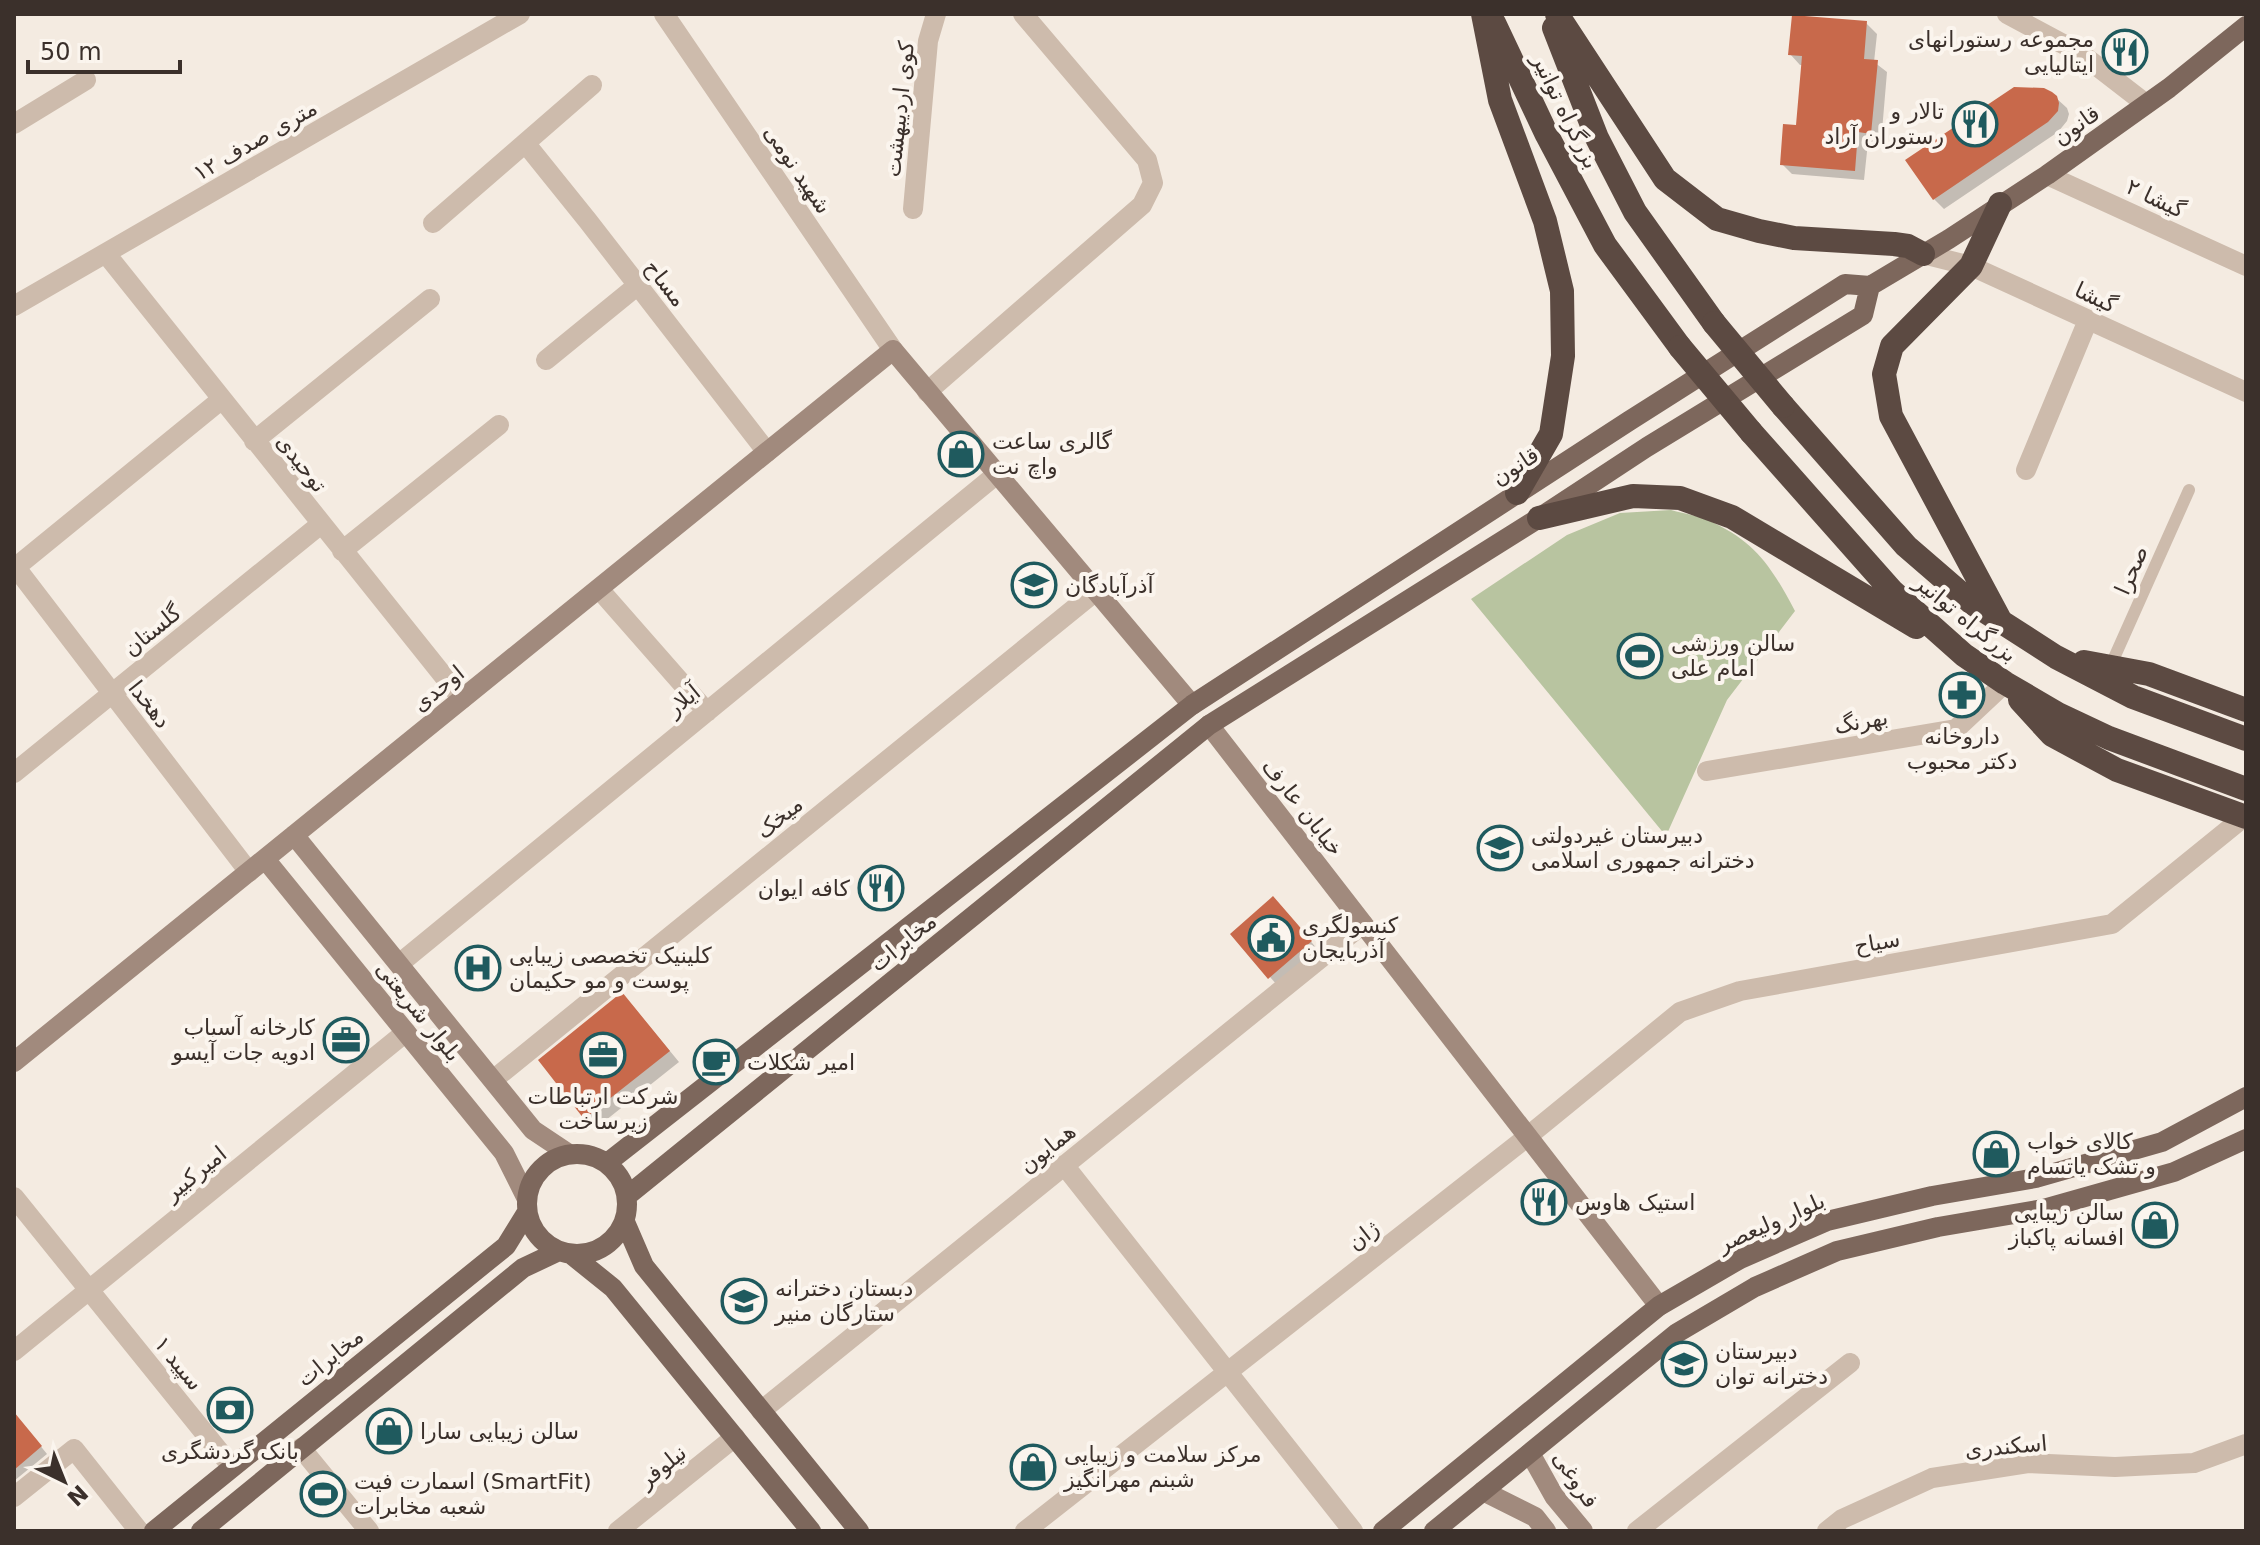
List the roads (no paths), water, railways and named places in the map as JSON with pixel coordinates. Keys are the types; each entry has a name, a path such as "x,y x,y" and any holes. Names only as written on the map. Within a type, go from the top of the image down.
{"highway":[{"path":"1483,14 1500,100 1545,221 1562,291 1563,356 1551,434 1517,493"},
{"name":"بزرگراه توانیر","path":"1490,14 1547,135 1605,245 1680,347 1892,591 1964,655 2058,714 2109,738 2246,789"},
{"name":"بزرگراه توانیر","path":"1548,14 1597,138 1635,212 1714,323 1906,546 1972,603 2056,657 2133,697 2246,739"},
{"path":"1557,14 1665,179 1717,219 1794,238 1894,244 1908,246 1923,254"},
{"path":"2000,204 1971,266 1892,346 1884,374 1891,416 2001,622"},
{"path":"1539,518 1633,496 1680,498 1732,517 1964,655"},
{"path":"2056,657 2149,674 2246,710"},
{"path":"2005,683 2052,735 2117,770 2245,817"}],"main road":[{"name":"قانون","path":"1192,705 1845,284 1870,286 1949,239 2047,175 2146,104 2246,26"},
{"path":"1209,725 1647,447 1863,315 1870,286"},
{"name":"خیابان عارف","path":"1192,705 1209,725"},
{"name":"مخابرات","path":"607,1163 1192,705"},
{"name":"مخابرات","path":"627,1196 1209,725"},
{"name":"بلوار ولیعصر","path":"1383,1531 1659,1306 1740,1259 1827,1221 1932,1196 2036,1178 2162,1142 2246,1097"},
{"path":"1434,1531 1677,1333 1755,1287 1837,1251 1938,1227 2043,1209 2174,1172 2246,1139"},
{"path":"201,1531 523,1268 565,1253 585,1254 609,1244 625,1222 627,1196 623,1184 607,1163 583,1154 569,1154 545,1165 530,1186 527,1206 531,1225 538,1236 547,1245 565,1253 613,1288 811,1531"},
{"path":"2099,1160 2111,1190"},
{"name":"مخابرات","path":"154,1531 506,1246 527,1206"},
{"path":"625,1222 644,1266 859,1531"}],"street":[{"name":"۱۲ متری صدف","path":"14,306 520,14"},
{"name":"شهید نومی","path":"664,14 893,350"},
{"name":"کوی اردیبهشت","path":"913,209 928,41 936,14"},
{"path":"927,392 1142,205 1153,183 1147,160 1023,14"},
{"name":"قانون","path":"2007,14 2080,53 2146,104"},
{"path":"14,124 86,80"},
{"path":"433,223 592,85"},
{"name":"مساح","path":"526,144 767,452"},
{"name":"گیشا ۲","path":"2047,175 2246,266"},
{"name":"گیشا","path":"1923,254 1971,266 2246,392"},
{"name":"توحیدی","path":"107,255 462,699"},
{"path":"546,360 638,285"},
{"path":"254,441 430,299"},
{"path":"2026,470 2088,320"},
{"name":"خیابان عارف","path":"893,350 1192,705"},
{"name":"اوحدی","path":"14,1062 893,350"},
{"path":"15,566 222,399"},
{"path":"342,551 499,425"},
{"name":"آیلار","path":"399,964 997,474"},
{"name":"گلستان","path":"14,773 321,524"},
{"name":"دهخدا","path":"15,566 249,872"},
{"path":"599,589 707,712"},
{"name":"میخک","path":"493,1080 1096,591"},
{"name":"بهرنگ","path":"1707,771 1956,729 2005,683"},
{"name":"خیابان عارف","path":"1209,725 1659,1306"},
{"name":"سیاح","path":"1527,1137 1680,1012 1740,991 2112,924 2245,817"},
{"name":"بلوار شریعتى","path":"294,835 533,1130 569,1154"},
{"name":"بلوار شریعتى","path":"265,859 504,1153 527,1206"},
{"name":"همایون","path":"761,1411 1363,924"},
{"name":"امیرکبیر","path":"14,1351 406,1032"},
{"name":"ژان","path":"1025,1531 1527,1137"},
{"path":"1064,1165 1353,1531"},
{"name":"سپید ۱","path":"14,1197 232,1467"},
{"path":"1637,1531 1850,1363"},
{"name":"نیلوفر","path":"618,1531 735,1437"},
{"name":"اسکندری","path":"1827,1531 1842,1519 1932,1478 2028,1463 2115,1467 2194,1463 2246,1444"},
{"path":"301,1448 369,1531"},
{"path":"14,1497 74,1449 139,1531"},
{"name":"فروغى","path":"1530,1453 1554,1496 1583,1531"},
{"path":"1483,1491 1535,1517 1546,1531"}],"lane":[{"name":"صحرا","path":"2110,667 2189,490"}],"place":[{"name":"مجموعه رستورانهای ایتالیایی","path":"2125,52"},
{"name":"تالار و رستوران آراد","path":"1975,124"},
{"name":"گالری ساعت واچ نت","path":"961,454"},
{"name":"آذرآبادگان","path":"1034,585"},
{"name":"سالن ورزشی امام علی","path":"1640,656"},
{"name":"داروخانه دکتر محبوب","path":"1962,695"},
{"name":"دبیرستان غیردولتی دخترانه جمهوری اسلامی","path":"1500,848"},
{"name":"کافه ایوان","path":"881,888"},
{"name":"کنسولگری آذربایجان","path":"1271,938"},
{"name":"کلینیک تخصصی زیبایی پوست و مو حکیمان","path":"478,968"},
{"name":"کارخانه آسیاب ادویه جات آیسو","path":"346,1040"},
{"name":"شرکت ارتباطات زیرساخت","path":"603,1055"},
{"name":"امیر شکلات","path":"716,1062"},
{"name":"کالای خواب و تشک یاتسام","path":"1996,1154"},
{"name":"استیک هاوس","path":"1544,1202"},
{"name":"سالن زیبایی افسانه پاکباز","path":"2155,1225"},
{"name":"دبستان دخترانه ستارگان منیر","path":"744,1301"},
{"name":"دبیرستان دخترانه توان","path":"1684,1364"},
{"name":"بانک گردشگری","path":"230,1410"},
{"name":"سالن زیبایی سارا","path":"389,1431"},
{"name":"مرکز سلامت و زیبایی شبنم مهرانگیز","path":"1033,1467"},
{"name":"اسمارت فیت (SmartFit) شعبه مخابرات","path":"323,1494"}]}
